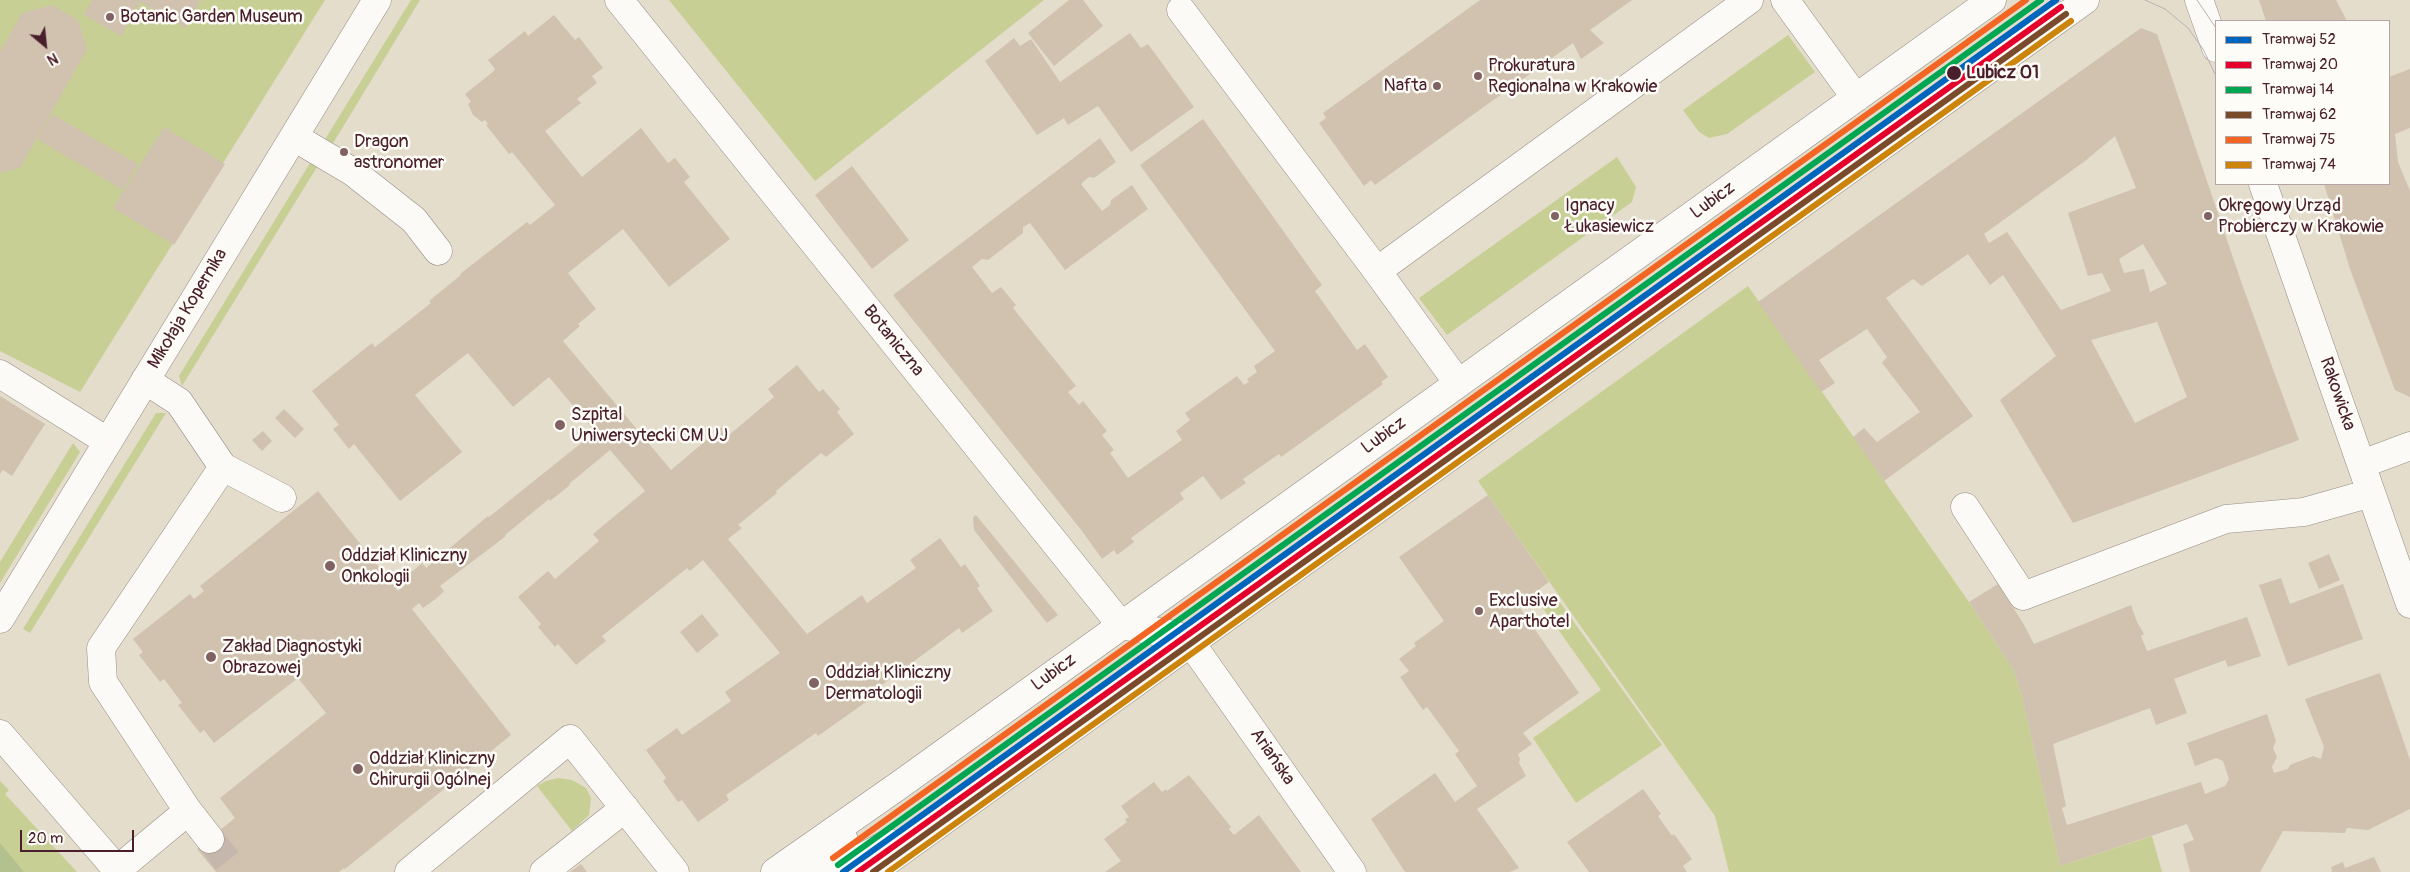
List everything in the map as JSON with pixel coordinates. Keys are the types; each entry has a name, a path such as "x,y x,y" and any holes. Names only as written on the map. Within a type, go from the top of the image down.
{"street":[{"name":"Mikołaja Kopernika","path":"0,618 107,440 378,0"},
{"name":"Botaniczna","path":"619,0 1121,625"},
{"path":"1378,271 1749,0"},
{"path":"1785,0 1856,98"},
{"name":"Lubicz","path":"775,872 898,786 1992,0"},
{"path":"872,872 2085,0"},
{"path":"2199,0 2215,45"},
{"path":"1181,10 1378,271 1458,383"},
{"path":"294,137 353,172 414,220 438,251"},
{"name":"Rakowicka","path":"2264,185 2410,604"},
{"path":"0,374 107,440"},
{"path":"145,380 179,402 223,467 282,498"},
{"path":"2362,464 2410,446"},
{"path":"210,839 188,812 103,682 101,648 223,467"},
{"path":"1965,507 2023,596 2226,519 2304,512 2371,493"},
{"path":"1121,625 1175,635 1191,643"},
{"name":"Ariańska","path":"1191,643 1352,872"},
{"path":"0,734 118,871 188,812"},
{"path":"409,872 570,739 676,872"},
{"path":"836,872 995,784"},
{"path":"813,872 898,786"},
{"path":"544,872 625,808"}],"green space":[{"path":"0,0 325,0 80,392 0,351"},
{"path":"411,0 420,0 332,145 324,141"},
{"path":"669,0 1044,0 815,181"},
{"path":"1788,35 1815,72 1727,134 1709,138 1699,132 1683,110"},
{"path":"1617,157 1636,187 1632,202 1447,335 1419,298"},
{"path":"310,163 317,167 182,386 179,376"},
{"path":"1748,286 1969,602 2014,671 2022,696 2060,866 2152,836 2162,872 1729,872 1715,816 1478,481"},
{"path":"156,413 166,413 30,633 23,629"},
{"path":"73,443 80,452 0,583 0,562"},
{"path":"1554,594 1662,745 1576,803 1533,738 1601,690 1540,604"},
{"path":"558,778 572,780 586,788 591,798 589,815 572,831 537,786"},
{"path":"0,781 9,790 5,794 77,872 0,872"},
{"path":"0,843 24,872 0,872"}],"building":[{"name":"Botanic Garden Museum","path":"92,0 201,0 185,28 140,2 121,36 84,15"},
{"path":"1069,0 1083,0 1103,26 1054,66 1028,33"},
{"name":"Nafta","path":"1480,0 1632,0 1590,30 1604,43 1581,59 1573,43 1375,185 1371,180 1364,186 1319,123 1326,118 1323,113"},
{"path":"2259,0 2336,0 2346,20 2266,20"},
{"path":"52,5 78,20 87,49 20,168 0,173 0,52 22,13"},
{"path":"554,15 575,40 579,37 603,68 592,76 597,83 577,99 581,103 545,131 582,177 641,128 668,163 675,158 690,177 684,182 730,239 669,287 623,229 568,273 596,309 578,324 580,326 563,341 671,470 722,427 729,435 774,397 768,389 797,365 819,392 823,389 840,409 837,412 854,434 826,457 821,453 738,525 742,528 728,539 807,634 862,595 867,603 916,568 910,560 940,538 961,567 965,564 980,586 977,588 993,611 962,633 959,628 871,693 873,697 818,736 816,733 726,795 729,800 698,822 682,800 678,802 663,781 666,778 646,750 677,728 682,735 731,701 725,692 780,653 703,560 690,571 687,568 602,636 606,641 576,665 558,644 555,647 538,627 541,624 518,597 548,571 555,579 599,541 593,534 645,491 610,450 550,501 549,499 506,536 440,586 444,591 437,598 423,608 419,603 412,609 511,735 339,872 216,872 197,849 235,818 220,798 326,713 298,678 214,743 204,730 200,733 178,705 182,703 164,679 160,682 139,655 143,652 133,639 190,594 194,599 204,591 200,586 318,491 398,591 405,585 401,581 422,563 426,568 488,516 595,432 549,377 513,407 468,353 415,395 462,452 400,501 354,444 349,449 333,429 339,425 312,391 372,343 375,347 431,303 429,301 460,274 527,222 530,225 555,205 512,152 509,154 486,125 488,124 485,120 482,122 473,115 468,104 471,102 465,94 494,71 495,69 488,60 525,31 528,36"},
{"path":"2141,28 2157,34 2243,287 2299,440 2073,523 2000,400 2056,356 2003,275 1990,285 1968,254 1922,286 1913,279 1886,298 1973,416 1884,481 1853,437 1864,428 1877,442 1920,412 1882,363 1887,357 1867,329 1819,360 1835,383 1821,392 1758,302","holes":["2115,136 2136,188 2068,213 2088,276 2102,273 2111,291 2061,310 2007,232 1989,243 1984,234 2085,161","2143,244 2167,284 2150,292 2144,269 2124,273 2119,259","2157,322 2187,397 2135,423 2091,340"]},
{"path":"1130,33 1141,48 1148,44 1194,107 1131,152 1098,106 1068,125 1064,118 1037,135 985,61 1014,38 1020,46 1031,39 1060,82"},
{"path":"2410,69 2410,128 2395,134 2398,162 2410,191 2410,397 2395,390 2350,269 2324,185 2390,185 2390,77"},
{"path":"52,114 138,164 123,190 37,139"},
{"path":"1203,119 1322,285 1315,291 1357,350 1365,344 1388,377 1381,382 1383,384 1281,457 1279,454 1243,479 1246,483 1221,500 1203,476 1180,493 1184,499 1131,538 1134,542 1117,555 1114,550 1102,559 1082,531 893,295 1100,138 1116,162 1094,178 1089,177 1081,184 1102,211 1110,205 1111,200 1132,185 1148,209 1065,270 1030,223 1023,227 1023,233 988,260 982,259 972,267 992,293 1001,287 1016,305 1013,308 1076,386 1068,392 1079,405 1083,401 1107,431 1102,435 1114,450 1110,453 1128,478 1182,440 1176,431 1190,420 1185,413 1237,376 1244,385 1249,382 1247,379 1257,372 1254,366 1275,351 1140,165"},
{"path":"164,127 225,164 174,245 113,208"},
{"path":"852,166 909,240 872,269 815,195"},
{"path":"0,396 45,424 12,476 3,470 0,474"},
{"path":"284,409 304,429 295,438 275,418"},
{"path":"263,431 272,441 262,451 252,440"},
{"path":"1488,495 1549,582 1518,605 1579,693 1523,733 1532,744 1518,754 1519,763 1526,776 1477,809 1519,868 1510,872 1405,872 1371,819 1435,773 1455,802 1477,786 1455,754 1459,751 1427,707 1423,710 1400,677 1409,671 1399,659 1416,646 1414,643 1444,621 1399,557"},
{"path":"976,515 1058,615 1047,623 974,530 973,517"},
{"path":"2329,554 2340,580 2319,589 2308,563"},
{"path":"2281,578 2290,604 2343,584 2363,639 2288,666 2259,585"},
{"path":"1998,584 2034,644 2131,605 2144,634 2141,636 2147,651 2247,617 2261,656 2228,667 2225,660 2174,679 2187,713 2156,725 2150,708 2053,744 2066,806 2062,808 2067,825 2201,782 2205,794 2225,786 2229,779 2223,761 2216,758 2195,766 2187,743 2267,714 2276,741 2273,748 2277,757 2272,767 2274,773 2288,769 2290,765 2313,756 2321,759 2324,747 2305,699 2380,673 2410,760 2410,809 2368,830 2347,828 2345,833 2283,831 2260,872 2190,872 2183,844 2194,840 2187,824 2060,866 2022,696 2014,671 1969,602"},
{"path":"702,614 719,635 697,653 680,632"},
{"path":"1189,775 1231,827 1229,829 1234,835 1259,815 1301,872 1105,872 1121,861 1104,839 1127,822 1125,819 1129,817 1121,806 1154,782 1162,792 1166,789 1167,791"},
{"path":"1643,789 1661,814 1658,816 1672,836 1674,834 1692,859 1683,866 1687,872 1589,872 1567,842"},
{"path":"2374,857 2381,872 2332,872 2331,867 2343,862 2345,868"},
{"path":"581,864 587,872 570,872"}],"tunnel":[{"path":"210,839 236,872"}],"tram line":[{"name":"75","path":"833,858 2026,0"},
{"name":"14","path":"838,865 2041,0"},
{"name":"52","path":"843,872 2056,0"},
{"path":"2038,13 2064,0"},
{"path":"2145,0 2165,9 2188,28 2203,49 2215,74"},
{"path":"2197,0 2215,27"},
{"name":"20","path":"858,872 2061,7"},
{"name":"62","path":"873,872 2066,14"},
{"name":"74","path":"888,872 2071,21"}],"place":[{"name":"Botanic Garden Museum","path":"110,17"},
{"name":"Lubicz 01","path":"1954,73"},
{"name":"Prokuratura Regionalna w Krakowie","path":"1478,76"},
{"name":"Nafta","path":"1437,86"},
{"name":"Dragon astronomer","path":"344,152"},
{"name":"Ignacy Łukasiewicz","path":"1555,216"},
{"name":"Okręgowy Urząd Probierczy w Krakowie","path":"2208,216"},
{"name":"Szpital Uniwersytecki CM UJ","path":"560,425"},
{"name":"Oddział Kliniczny Onkologii","path":"330,566"},
{"name":"Exclusive Aparthotel","path":"1479,611"},
{"name":"Zakład Diagnostyki Obrazowej","path":"211,657"},
{"name":"Oddział Kliniczny Dermatologii","path":"814,683"},
{"name":"Oddział Kliniczny Chirurgii Ogólnej","path":"358,769"}]}
